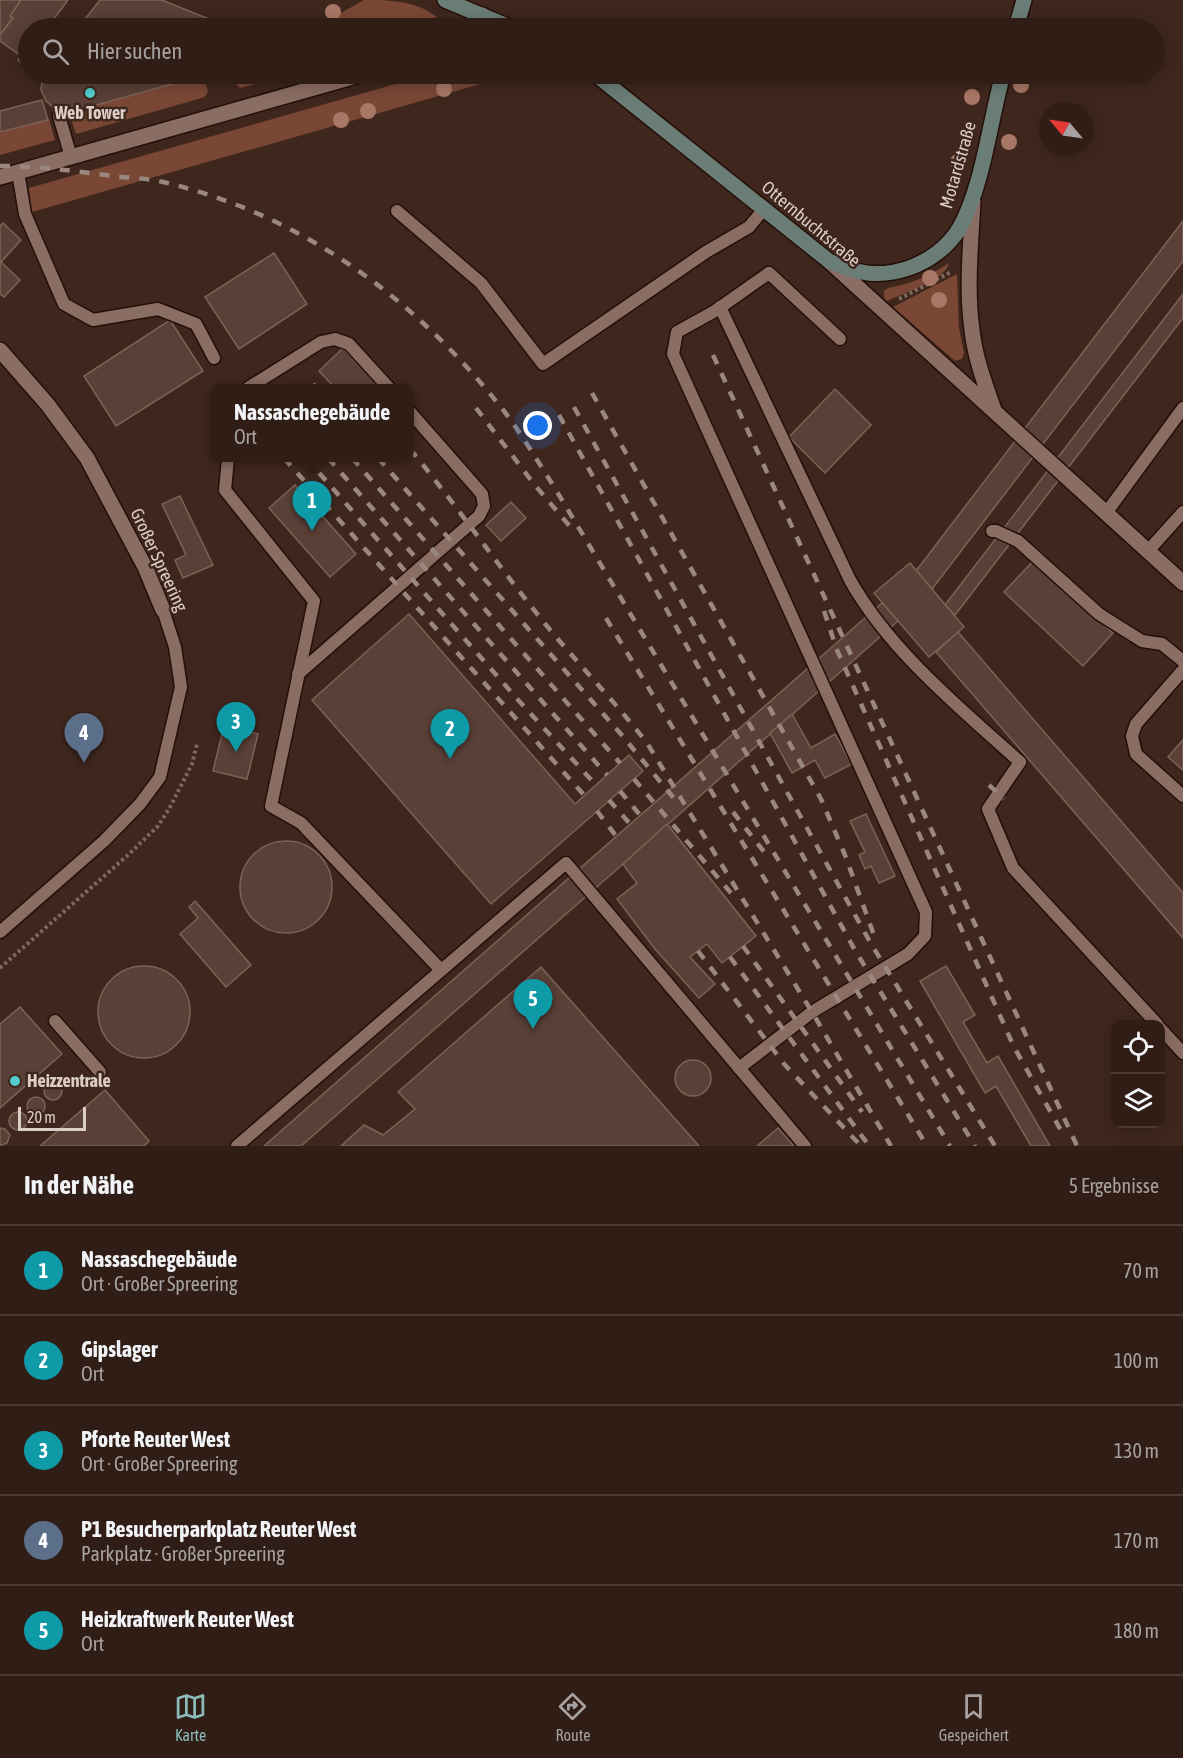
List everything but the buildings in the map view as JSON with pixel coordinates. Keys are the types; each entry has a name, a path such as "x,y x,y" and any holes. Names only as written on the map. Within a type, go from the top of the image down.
{"street":[{"path":"445,0 489,18"},
{"path":"1019,18 1024,0"},
{"path":"0,177 328,84"},
{"name":"Otternbuchtstraße","path":"608,84 829,261 1183,583"},
{"name":"Motardstraße","path":"829,261 851,271 873,274 896,272 918,265 947,244 958,229 973,195 1001,84"},
{"name":"Otternbuchtstraße","path":"973,195 969,283 972,331 980,369 995,413"},
{"name":"Großer Spreering","path":"0,350 48,405 87,459 144,567 163,609"}],"lane":[{"path":"59,116 71,157"},
{"path":"18,172 25,214 64,304 93,320 158,309 196,324 214,358"},
{"path":"397,211 481,283 543,364 706,252 749,227 764,209"},
{"path":"739,1068 812,1012 908,954 925,936 926,912 673,354 678,333 769,273 840,339"},
{"path":"720,307 845,570 864,604 893,639 948,696 1020,762 988,809 1013,868 1153,1020"},
{"path":"254,384 321,342 335,339 349,344 385,384"},
{"path":"1106,513 1183,408"},
{"path":"298,674 479,516 484,506 482,494 414,417"},
{"path":"228,462 225,490 314,601 271,806 301,823 441,970"},
{"path":"1148,551 1183,512"},
{"path":"992,531 1018,541 1099,614 1142,641 1161,644 1183,661"},
{"name":"Großer Spreering","path":"0,932 104,841 141,804 160,777 181,687 175,647 163,609"},
{"path":"1183,670 1136,724 1132,736 1136,754 1183,796"},
{"path":"237,1146 566,863 805,1146"},
{"path":"55,1021 100,1071"},
{"path":"1165,1033 1183,1053"}],"path":[{"path":"890,304 958,269"},
{"path":"0,968 158,826 170,809 192,764 196,744"}],"shaded area":[{"path":"364,0 411,4 437,17 434,18 332,18"},
{"path":"171,84 206,84 208,91 205,97 76,134 69,113"},
{"path":"236,84 255,84 240,88"},
{"path":"396,84 480,84 32,212 29,188"},
{"path":"49,119 55,140 0,155 0,133"},
{"path":"949,263 946,269 932,281 887,301 884,298 884,291 888,288 920,279"},
{"path":"957,274 959,328 964,353 962,359 955,361 893,307"}],"railway":[{"path":"0,166 56,169 157,181 213,196 261,215 307,238 350,265 391,296 466,366 500,406 553,485 950,1146"},
{"path":"713,355 1077,1146"},
{"path":"592,393 821,799 845,855 875,938"},
{"path":"574,407 870,942 995,1146"},
{"path":"476,408 534,484 573,530"},
{"path":"559,415 856,952 975,1146"},
{"path":"414,454 538,615 647,743 812,1012 891,1146"},
{"path":"288,462 584,795"},
{"path":"310,462 519,701 596,785"},
{"path":"332,462 607,775"},
{"path":"356,462 620,763"},
{"path":"382,462 620,733 677,802"},
{"path":"824,611 837,650 1014,1047 1063,1134"},
{"path":"606,618 927,1146"},
{"path":"634,779 731,893"},
{"path":"989,785 1004,799"},
{"path":"620,791 640,815"},
{"path":"609,800 630,824"},
{"path":"597,811 616,836"},
{"path":"733,812 768,857"},
{"path":"743,946 862,1112"},
{"path":"698,951 785,1065 861,1146"},
{"path":"730,957 867,1143"}],"place":[{"name":"Web Tower","path":"90,93"},
{"name":"Nassaschegebäude","path":"312,531"},
{"name":"Pforte Reuter West","path":"236,752"},
{"name":"Gipslager","path":"450,759"},
{"name":"P1 Besucherparkplatz Reuter West","path":"84,763"},
{"name":"Heizkraftwerk Reuter West","path":"533,1029"},
{"name":"Heizzentrale","path":"15,1081"}]}
